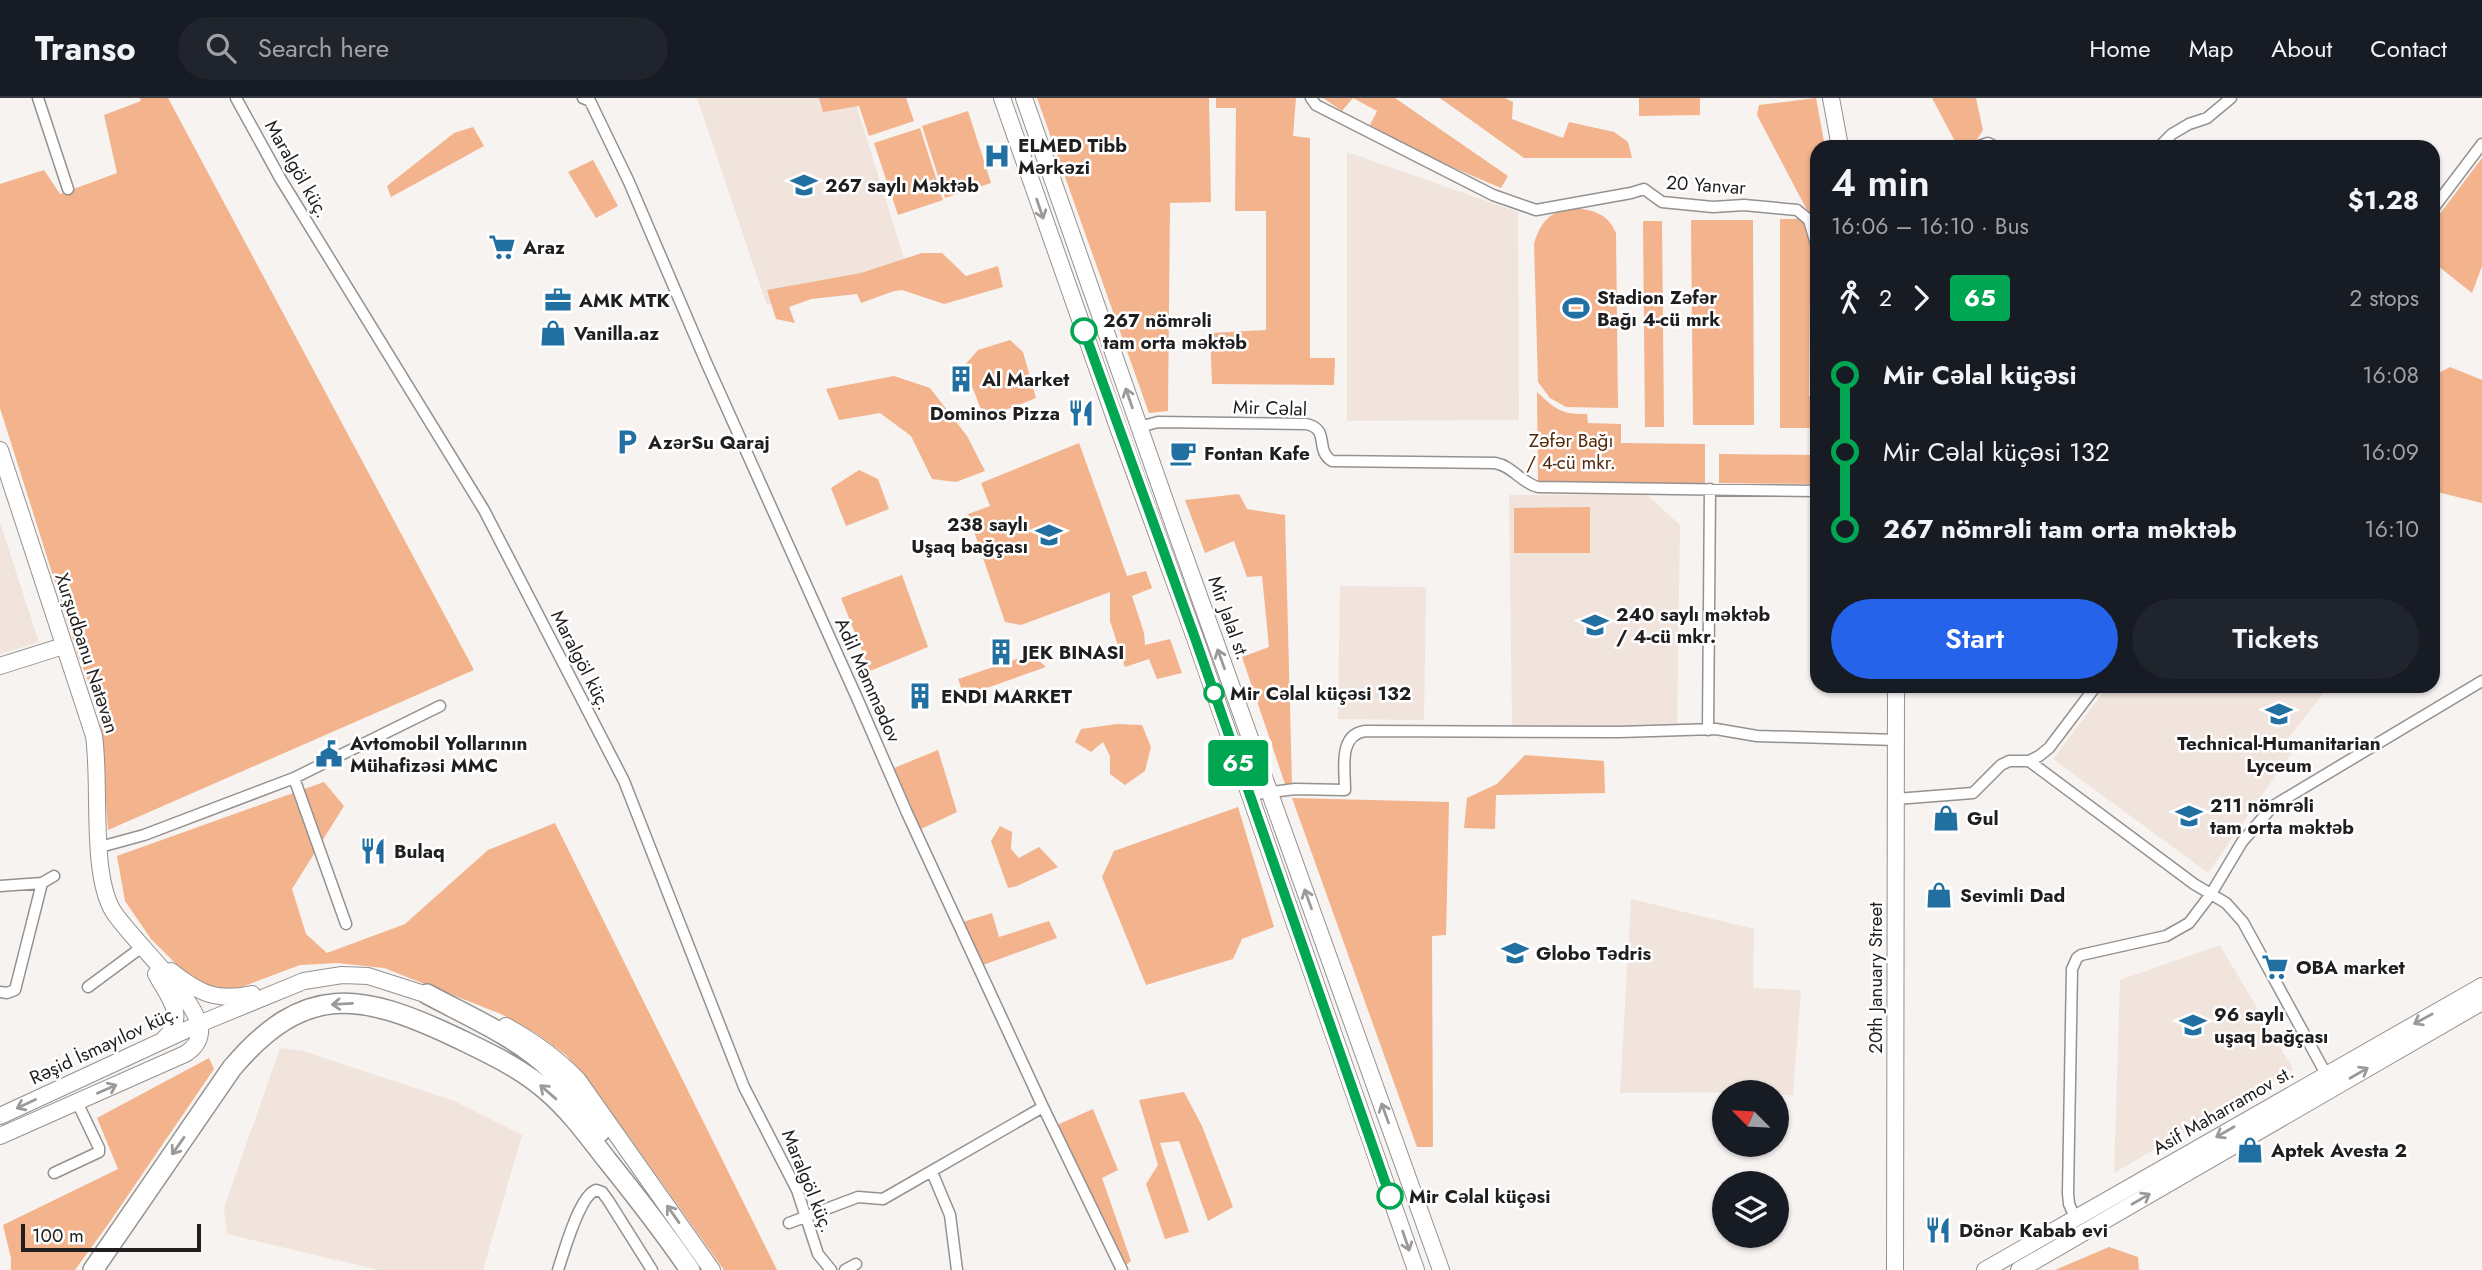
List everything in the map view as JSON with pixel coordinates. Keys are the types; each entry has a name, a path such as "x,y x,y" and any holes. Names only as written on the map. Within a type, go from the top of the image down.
{"highway":[{"path":"427,994 492,1029 548,1067 584,1109 690,1270"},
{"path":"93,1270 232,1068 250,1046 286,1018 329,1004 353,1003 396,1011 481,1049 523,1072 549,1092 570,1114 654,1219"}],"street":[{"path":"38,98 68,189"},
{"name":"Maralgöl küç.","path":"236,98 280,178 484,510 624,781 744,1087 797,1190 818,1254 831,1270"},
{"name":"Mir Jalal st.","path":"1002,98 1195,638 1416,1270"},
{"name":"Mir Jalal st.","path":"1024,98 1441,1270"},
{"name":"20 Yanvar","path":"1311,98 1315,105 1493,195 1536,209 1644,189 1662,202 1797,210 1805,214 1810,223"},
{"path":"1831,98 1839,140"},
{"path":"2166,140 2189,124 2207,118 2231,98"},
{"name":"Adil Məmmədov","path":"589,99 629,182 706,362 907,813 1122,1270"},
{"path":"2440,199 2482,144"},
{"name":"Mir Cəlal","path":"1139,427 1158,422 1306,424 1316,428 1321,434 1323,452 1332,461 1502,464 1525,481 1538,486 1710,489"},
{"name":"Xurşudbanu Natəvan","path":"0,450 94,736 101,867 107,899 142,947"},
{"path":"1708,730 1710,489 1810,491"},
{"path":"0,666 63,646"},
{"path":"2076,1219 2068,1194 2074,964 2081,955 2166,936 2179,929 2196,916 2242,842 2273,806 2482,681"},
{"name":"20th January Street","path":"1896,693 1896,1270"},
{"path":"1896,799 1973,793 2001,765 2009,761 2029,761 2049,748 2091,693"},
{"path":"100,847 144,835 294,778 440,706"},
{"path":"1249,795 1296,789 1345,790 1346,749 1351,736 1356,733 1727,730 1757,736 1896,740"},
{"path":"2029,761 2183,876 2233,909 2330,1081"},
{"path":"294,778 346,924"},
{"path":"0,886 42,883 54,876"},
{"path":"0,992 15,990 42,883"},
{"path":"142,947 181,993 199,1024 286,986"},
{"path":"142,947 184,981 215,997 234,998 323,976 368,976 427,994 501,1023 563,1064 597,1106 712,1270"},
{"path":"88,987 142,947"},
{"path":"142,947 175,1010 176,1025 162,1041"},
{"name":"Asif Maharramov st.","path":"2019,1270 2482,986"},
{"name":"Asif Maharramov st.","path":"1985,1270 2330,1081 2482,1002"},
{"name":"Rəşid İsmayılov küç.","path":"0,1116 199,1024 198,1041 185,1054 0,1136"},
{"path":"54,1173 99,1153 77,1102"},
{"path":"789,1223 858,1198 883,1199 1043,1107"},
{"path":"1376,1157 1398,1150"},
{"path":"932,1172 950,1216 957,1270"},
{"path":"558,1270 588,1194 596,1190 602,1192 608,1200 652,1270"},
{"path":"845,1270 856,1264"}],"shaded area":[{"name":"267 saylı Məktəb","path":"697,98 854,98 908,271 767,305"},
{"path":"1347,152 1518,212 1519,420 1347,421"},
{"name":"240 saylı məktəb / 4-cü mkr.","path":"1646,494 1680,525 1677,726 1512,726 1509,495"},
{"path":"0,523 39,642 0,654"},
{"path":"1340,586 1426,587 1424,720 1338,719"},
{"name":"211 nömrəli tam orta məktəb","path":"2103,693 2324,693 2286,741 2295,748 2208,873 2053,759"},
{"path":"1631,899 1754,929 1753,988 1801,990 1793,1095 1789,1095 1789,1080 1712,1080 1712,1092 1620,1093"},
{"name":"96 saylı uşaq bağçası","path":"2220,945 2293,1069 2114,1173 2120,980"},
{"path":"280,1048 303,1051 454,1101 522,1135 483,1270 378,1270 227,1234 224,1208"}],"green space":[{"path":"140,98 168,98 474,670 108,830 99,709 78,655 0,408 0,184 44,170 60,194 117,173 104,115 141,101"},
{"path":"819,98 906,98 914,121 869,136 859,106 823,112"},
{"path":"1037,98 1209,98 1211,202 1170,203 1168,411 1149,413"},
{"path":"1216,98 1296,98 1293,136 1310,138 1310,358 1335,358 1334,385 1212,384 1210,333 1266,330 1266,211 1235,211 1236,108 1216,108"},
{"path":"1323,98 1353,98 1342,111"},
{"path":"1353,98 1395,98 1508,176 1501,188 1419,153 1370,125 1377,111"},
{"path":"1440,98 1505,98 1513,102 1512,119 1563,138 1569,122 1614,132 1628,142 1632,158 1524,158"},
{"path":"1639,98 1700,98 1700,115 1639,116"},
{"path":"1816,98 1824,140 1810,140 1810,428 1780,428 1780,219 1805,219 1808,212 1757,115 1759,105"},
{"path":"1932,98 1976,98 1983,130 1976,140 1954,140"},
{"path":"968,111 991,183 945,198 922,126"},
{"path":"473,127 484,146 391,197 387,186 454,133"},
{"path":"920,128 943,200 898,215 874,143"},
{"path":"2482,158 2482,266 2472,293 2440,268 2440,214"},
{"path":"593,160 618,206 596,218 568,172"},
{"name":"Stadion Zəfər Bağı 4-cü mrk","path":"1571,208 1598,213 1613,226 1616,233 1618,408 1566,407 1550,398 1538,382 1534,244 1546,220 1557,212"},
{"path":"1691,220 1753,220 1754,425 1693,425"},
{"path":"1643,221 1662,221 1664,427 1645,427"},
{"path":"922,253 942,253 966,276 998,266 1003,287 944,304 902,290 861,303 857,294 811,299 789,307 795,323 776,319 767,290 861,273"},
{"path":"1010,340 1023,352 1036,398 993,415 982,412 964,366 978,350"},
{"path":"2450,367 2482,380 2482,503 2440,493 2440,372"},
{"path":"894,376 930,388 967,436 985,471 956,482 932,479 911,436 880,413 839,420 826,389"},
{"name":"Zəfər Bağı / 4-cü mkr.","path":"1537,392 1559,410 1587,414 1588,423 1621,424 1621,443 1705,444 1705,483 1538,483"},
{"path":"1079,443 1127,576 1146,571 1152,588 1132,596 1144,633 1145,645 1170,639 1182,673 1157,679 1149,659 1125,667 1110,621 1110,592 1021,625 1005,622 968,514 990,506 981,483"},
{"path":"1719,454 1810,455 1810,484 1719,483"},
{"path":"859,470 878,479 889,509 846,526 831,488"},
{"path":"1239,494 1247,509 1285,515 1292,784 1285,784 1242,657 1269,647 1262,576 1247,577 1234,541 1205,553 1185,500"},
{"path":"1590,507 1590,553 1514,553 1514,508"},
{"path":"902,575 928,647 870,671 841,598"},
{"path":"1031,654 1046,667 964,696 958,679"},
{"path":"1117,724 1142,725 1151,747 1145,771 1125,785 1110,774 1110,756 1103,742 1091,752 1075,742 1081,729"},
{"path":"938,750 957,812 921,829 894,768"},
{"path":"1525,755 1604,761 1605,793 1496,795 1495,829 1464,828 1467,798 1497,784"},
{"path":"324,782 344,806 292,889 306,934 327,953 405,924 488,850 555,823 777,1270 724,1270 587,1078 566,1055 537,1034 501,1014 384,968 337,963 300,965 239,988 216,989 194,982 151,939 125,901 117,856"},
{"path":"1292,798 1449,802 1446,935 1432,936 1433,1147 1417,1147"},
{"path":"1238,807 1274,927 1242,939 1233,959 1146,985 1102,877 1114,851"},
{"path":"1000,826 1012,832 1011,849 1019,858 1039,847 1058,867 1008,888 991,841"},
{"path":"992,913 999,937 1049,921 1057,938 983,965 963,922"},
{"path":"209,1058 214,1069 75,1270 11,1270 11,1258 3,1225 118,1169 97,1118"},
{"path":"1184,1092 1202,1126 1233,1207 1208,1221 1179,1141 1160,1143 1189,1232 1165,1239 1146,1184 1158,1165 1139,1100"},
{"path":"1093,1109 1118,1170 1102,1178 1131,1261 1126,1265 1057,1125"},
{"path":"2109,1247 2138,1257 2139,1270 2055,1270"}],"bus line":[{"name":"65","path":"1084,331 1195,638 1390,1196"}],"place":[{"name":"ELMED Tibb Mərkəzi","path":"997,156"},
{"name":"267 saylı Məktəb","path":"804,185"},
{"name":"Araz","path":"502,247"},
{"name":"AMK MTK","path":"558,300"},
{"name":"Stadion Zəfər Bağı 4-cü mrk","path":"1576,308"},
{"name":"267 nömrəli tam orta məktəb","path":"1084,331"},
{"name":"Vanilla.az","path":"553,333"},
{"name":"Al Market","path":"961,379"},
{"name":"Dominos Pizza","path":"1081,413"},
{"name":"AzərSu Qaraj","path":"627,442"},
{"name":"Fontan Kafe","path":"1183,453"},
{"name":"238 saylı Uşaq bağçası","path":"1049,535"},
{"name":"240 saylı məktəb / 4-cü mkr.","path":"1595,625"},
{"name":"JEK BINASI","path":"1001,652"},
{"name":"Mir Cəlal küçəsi 132","path":"1214,693"},
{"name":"ENDI MARKET","path":"920,696"},
{"name":"Technical-Humanitarian Lyceum","path":"2279,714"},
{"name":"Avtomobil Yollarının Mühafizəsi MMC","path":"329,754"},
{"name":"211 nömrəli tam orta məktəb","path":"2189,816"},
{"name":"Gul","path":"1946,818"},
{"name":"Bulaq","path":"373,851"},
{"name":"Sevimli Dad","path":"1939,895"},
{"name":"Globo Tədris","path":"1515,953"},
{"name":"OBA market","path":"2275,967"},
{"name":"96 saylı uşaq bağçası","path":"2193,1025"},
{"name":"Aptek Avesta 2","path":"2250,1150"},
{"name":"Mir Cəlal küçəsi","path":"1390,1196"},
{"name":"Dönər Kabab evi","path":"1938,1230"}]}
